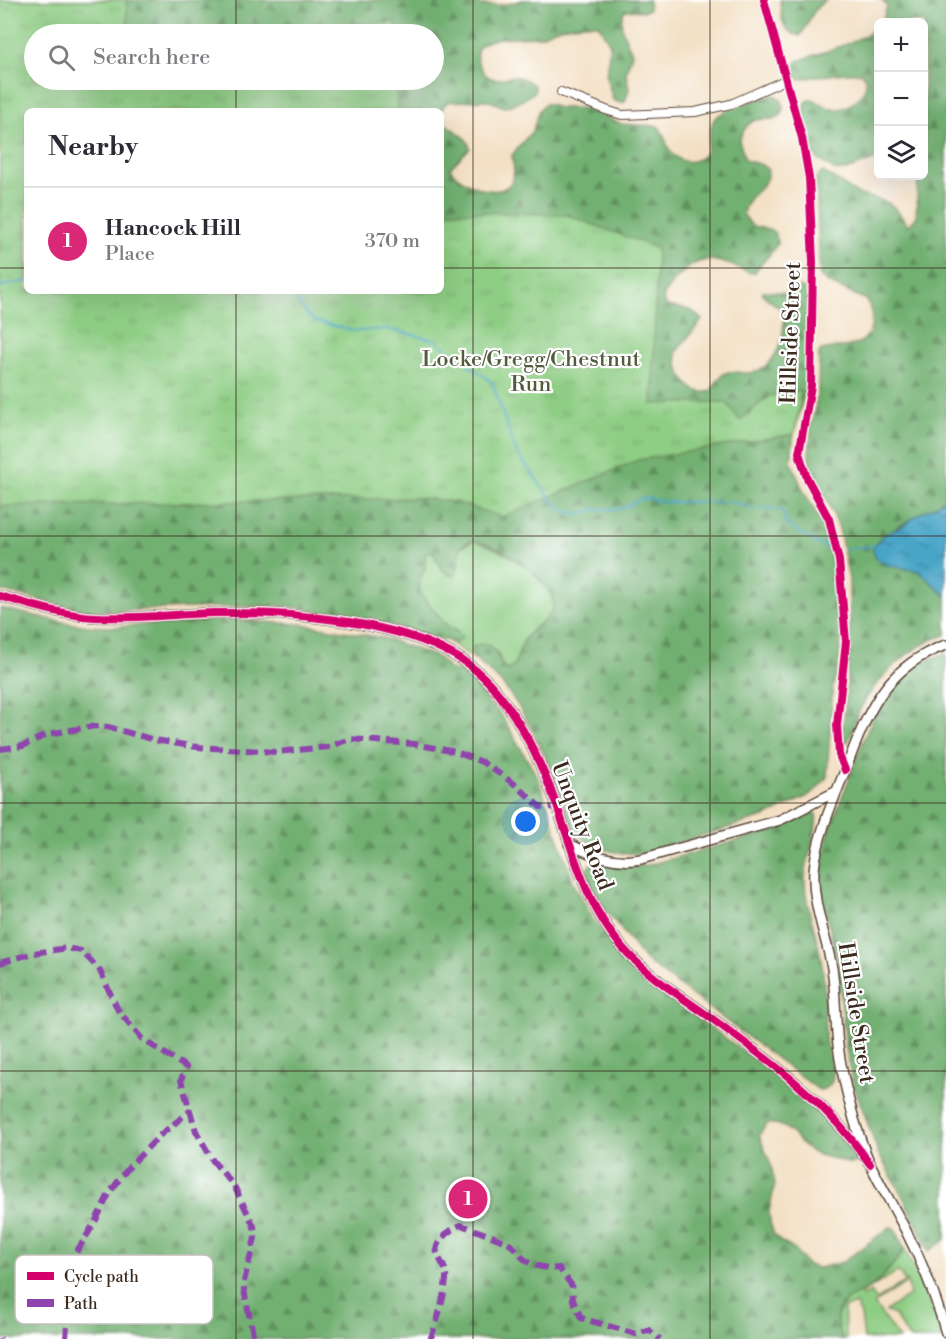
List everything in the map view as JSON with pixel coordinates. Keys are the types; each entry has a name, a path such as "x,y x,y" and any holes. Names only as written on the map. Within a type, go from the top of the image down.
{"main road":[{"name":"Unquity Road","path":"0,597 58,612 93,617 236,613 307,617 386,631 438,647 474,669 507,704 523,732 542,770 580,878 593,906 610,933 658,980 798,1083 842,1125 870,1164"},
{"name":"Hillside Street","path":"946,645 913,661 897,675 884,689 865,720 837,791 814,867 814,892 833,975 841,1066 861,1138 870,1164 925,1270 946,1333"},
{"path":"569,844 613,860 631,861 647,858 780,820 837,791"}],"street":[{"name":"Hillside Street","path":"764,0 805,153 810,184 812,222 811,386 799,453 805,474 829,519 839,560 846,642 837,731 839,755 845,770"},
{"path":"561,92 622,115 694,112 730,104 785,80"}],"green space":[{"path":"0,0 461,0 491,5 522,0 649,0 649,9 645,11 625,10 623,15 623,32 632,53 626,73 629,89 625,102 620,103 613,100 606,76 610,44 598,24 587,24 563,27 540,36 498,38 481,46 477,52 478,62 490,78 520,78 535,87 534,92 523,100 505,107 487,100 447,102 442,108 24,108 24,294 444,294 444,121 464,137 470,148 450,168 454,174 479,188 497,190 505,188 513,180 512,155 533,130 539,110 545,104 558,108 583,108 622,124 658,126 672,154 684,161 693,161 700,158 707,149 712,123 719,115 762,98 775,95 779,98 784,108 781,115 772,119 753,121 746,127 739,140 745,160 762,165 768,170 764,184 748,201 743,214 752,226 775,233 778,242 754,273 714,260 694,264 673,282 663,300 667,306 691,310 702,320 676,352 685,381 696,390 703,392 711,391 725,373 756,371 765,367 772,360 781,341 783,311 762,294 764,291 787,293 800,287 804,289 807,299 805,391 793,438 791,461 803,490 822,524 830,552 838,598 841,639 838,668 833,686 827,777 817,789 806,797 767,816 647,852 612,852 581,837 571,823 539,742 517,703 472,652 473,647 486,644 491,647 507,670 513,667 526,637 546,620 552,611 551,596 535,574 509,555 483,543 470,541 461,547 454,576 443,570 433,552 425,554 425,569 419,580 420,594 446,625 461,635 462,638 456,643 377,622 287,606 84,610 0,591"},
{"name":"Locke/Gregg/Chestnut Run","path":"0,0 126,0 127,24 24,24 24,90 396,90 397,108 24,108 24,294 444,294 444,211 567,215 657,248 652,404 726,402 740,421 769,396 801,391 794,434 638,460 502,517 455,502 421,498 0,506"},
{"path":"780,0 827,0 814,11 800,36 789,31 783,23"},
{"path":"882,0 946,0 946,497 934,507 897,527 886,565 919,571 946,596 946,635 919,647 894,665 865,700 847,743 844,739 843,728 850,644 849,579 839,528 827,500 813,478 809,459 811,426 818,394 819,353 821,350 850,346 863,340 871,328 872,317 867,300 828,283 820,276 816,178 822,172 858,194 890,204 908,226 916,218 918,180 928,180 928,18 883,18 887,6"},
{"path":"396,22 396,24 359,24"},
{"path":"874,29 874,160 845,171 834,170 814,154 803,119 806,102 812,99 832,108 845,107 861,95 866,84 865,78 862,73 838,73 800,79 795,75 793,67 798,61 852,42"},
{"path":"472,541 495,549 523,565 546,585 552,596 553,607 550,615 529,635 513,667 507,670 502,666 498,653 474,657 476,660 451,643 456,643 458,632 446,625 420,594 419,579 425,569 425,554 433,552 441,568 450,575 459,561 458,552 461,547"},
{"path":"0,608 90,626 114,627 230,620 302,624 384,638 437,657 449,669 460,672 472,680 488,704 499,712 539,780 574,884 611,945 635,972 651,985 800,1094 844,1141 856,1158 857,1162 850,1164 815,1154 787,1129 775,1124 767,1124 759,1135 771,1165 775,1184 769,1211 774,1235 795,1250 807,1265 819,1268 843,1262 890,1227 894,1228 903,1248 901,1255 882,1278 840,1307 837,1321 842,1339 0,1339"},
{"path":"946,653 946,1239 929,1251 901,1193 879,1155 852,1080 846,1048 838,965 820,878 829,832 878,708 890,691 913,669"},
{"path":"814,812 816,827 806,870 805,887 822,962 825,1039 833,1076 827,1087 819,1090 646,961 598,900 589,882 587,869 596,862 624,867 648,865 777,830"},
{"path":"903,1245 936,1317 942,1339 910,1339 893,1314 886,1312 910,1295 907,1282 874,1304 899,1339 864,1339 861,1315 856,1304 844,1308 846,1339 842,1339 836,1318 843,1305 852,1296 875,1284 904,1250","holes":["898,1271 905,1281 877,1300 871,1292 863,1297 861,1294"]}],"water":[{"path":"946,497 946,596 919,571 886,565 876,558 873,551 882,536 934,507"}],"waterway":[{"path":"0,286 24,282"},
{"path":"290,294 314,321 356,331 388,329 435,340 492,382 516,452 553,502 565,511 579,515 594,509 621,509 643,498 666,502 731,502 751,508 780,509 786,524 831,549"},
{"path":"296,298 303,294"},
{"path":"843,549 874,546"}],"marked path":[{"path":"0,749 23,746 48,734 95,726 197,747 277,752 328,747 350,739 414,744 456,752 482,762 516,785 540,807 557,806"},
{"path":"0,963 34,953 67,948 81,951 99,969 118,1010 142,1039 186,1067 181,1080 196,1131 213,1161 234,1186 254,1226 255,1238 243,1285 254,1339"},
{"path":"75,1255 110,1192 129,1167 159,1136 191,1110"},
{"path":"430,1339 441,1306 446,1278 445,1269 436,1249 447,1233 461,1225 508,1243 524,1259 533,1264 559,1268 572,1286 573,1300 581,1318 636,1334 649,1330 660,1339"},
{"path":"66,1339 67,1324"}],"cycle path":[{"path":"764,0 802,138 809,178 813,262 811,386 799,453 807,478 829,519 839,560 846,642 837,725 839,755 845,770"},
{"path":"0,596 59,612 95,617 242,613 301,616 363,624 419,639 460,659 476,670 495,690 525,734 551,789 590,897 622,947 653,976 756,1051 797,1084 835,1121 870,1164"}],"place":[{"name":"Hancock Hill","path":"468,1199"}]}
